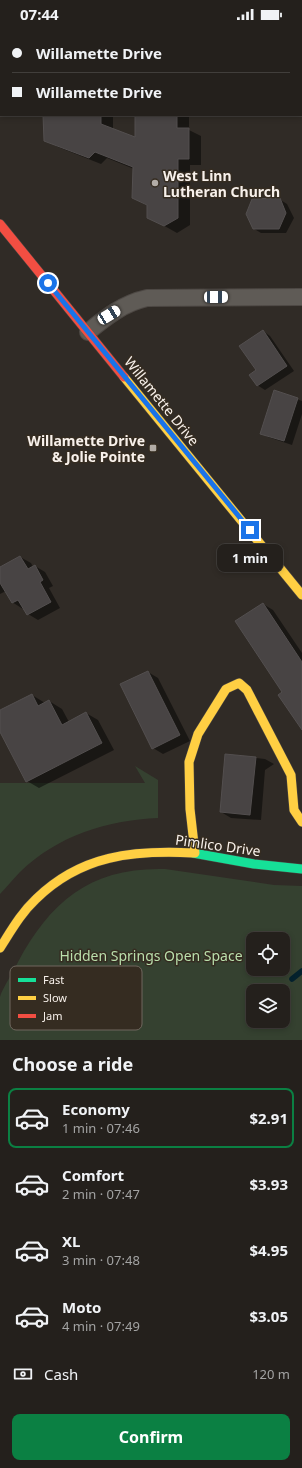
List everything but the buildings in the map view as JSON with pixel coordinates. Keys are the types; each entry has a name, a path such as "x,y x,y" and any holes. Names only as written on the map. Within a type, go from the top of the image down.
{"street":[{"name":"Willamette Drive","path":"0,224 302,595"},
{"path":"88,332 118,309 147,298 302,297"},
{"path":"194,853 190,809 189,762 198,734 226,689 238,684 247,690 291,775 294,810 302,822"},
{"name":"Pimlico Drive","path":"0,948 28,906 42,893 66,875 96,861 131,854 171,852 194,853 262,865 302,869"}],"green space":[{"path":"135,766 158,780 158,818 139,819 102,826 66,840 34,859 0,894 0,783 145,783"},
{"name":"Hidden Springs Open Space","path":"165,869 274,885 302,886 302,1040 0,1040 0,997 10,977 10,1030 142,1030 142,966 16,966 31,940 45,921 60,905 76,892 95,881 116,874 139,870"}],"waterway":[{"path":"292,979 302,971"}],"traffic: fast":[{"path":"193,853 254,864 302,869"}],"traffic: slow":[{"path":"124,377 302,595"},
{"path":"195,853 190,809 189,762 198,734 226,689 239,683 247,690 291,775 294,810 302,822"},
{"path":"0,948 16,922 31,904 53,884 71,873 90,864 109,858 149,853 193,853"}],"traffic: jam":[{"path":"0,224 124,377"}],"place":[{"name":"West Linn Lutheran Church","path":"155,183"},
{"name":"Willamette Drive & Jolie Pointe","path":"153,448"}],"route":[{"path":"48,283 250,530"}]}
